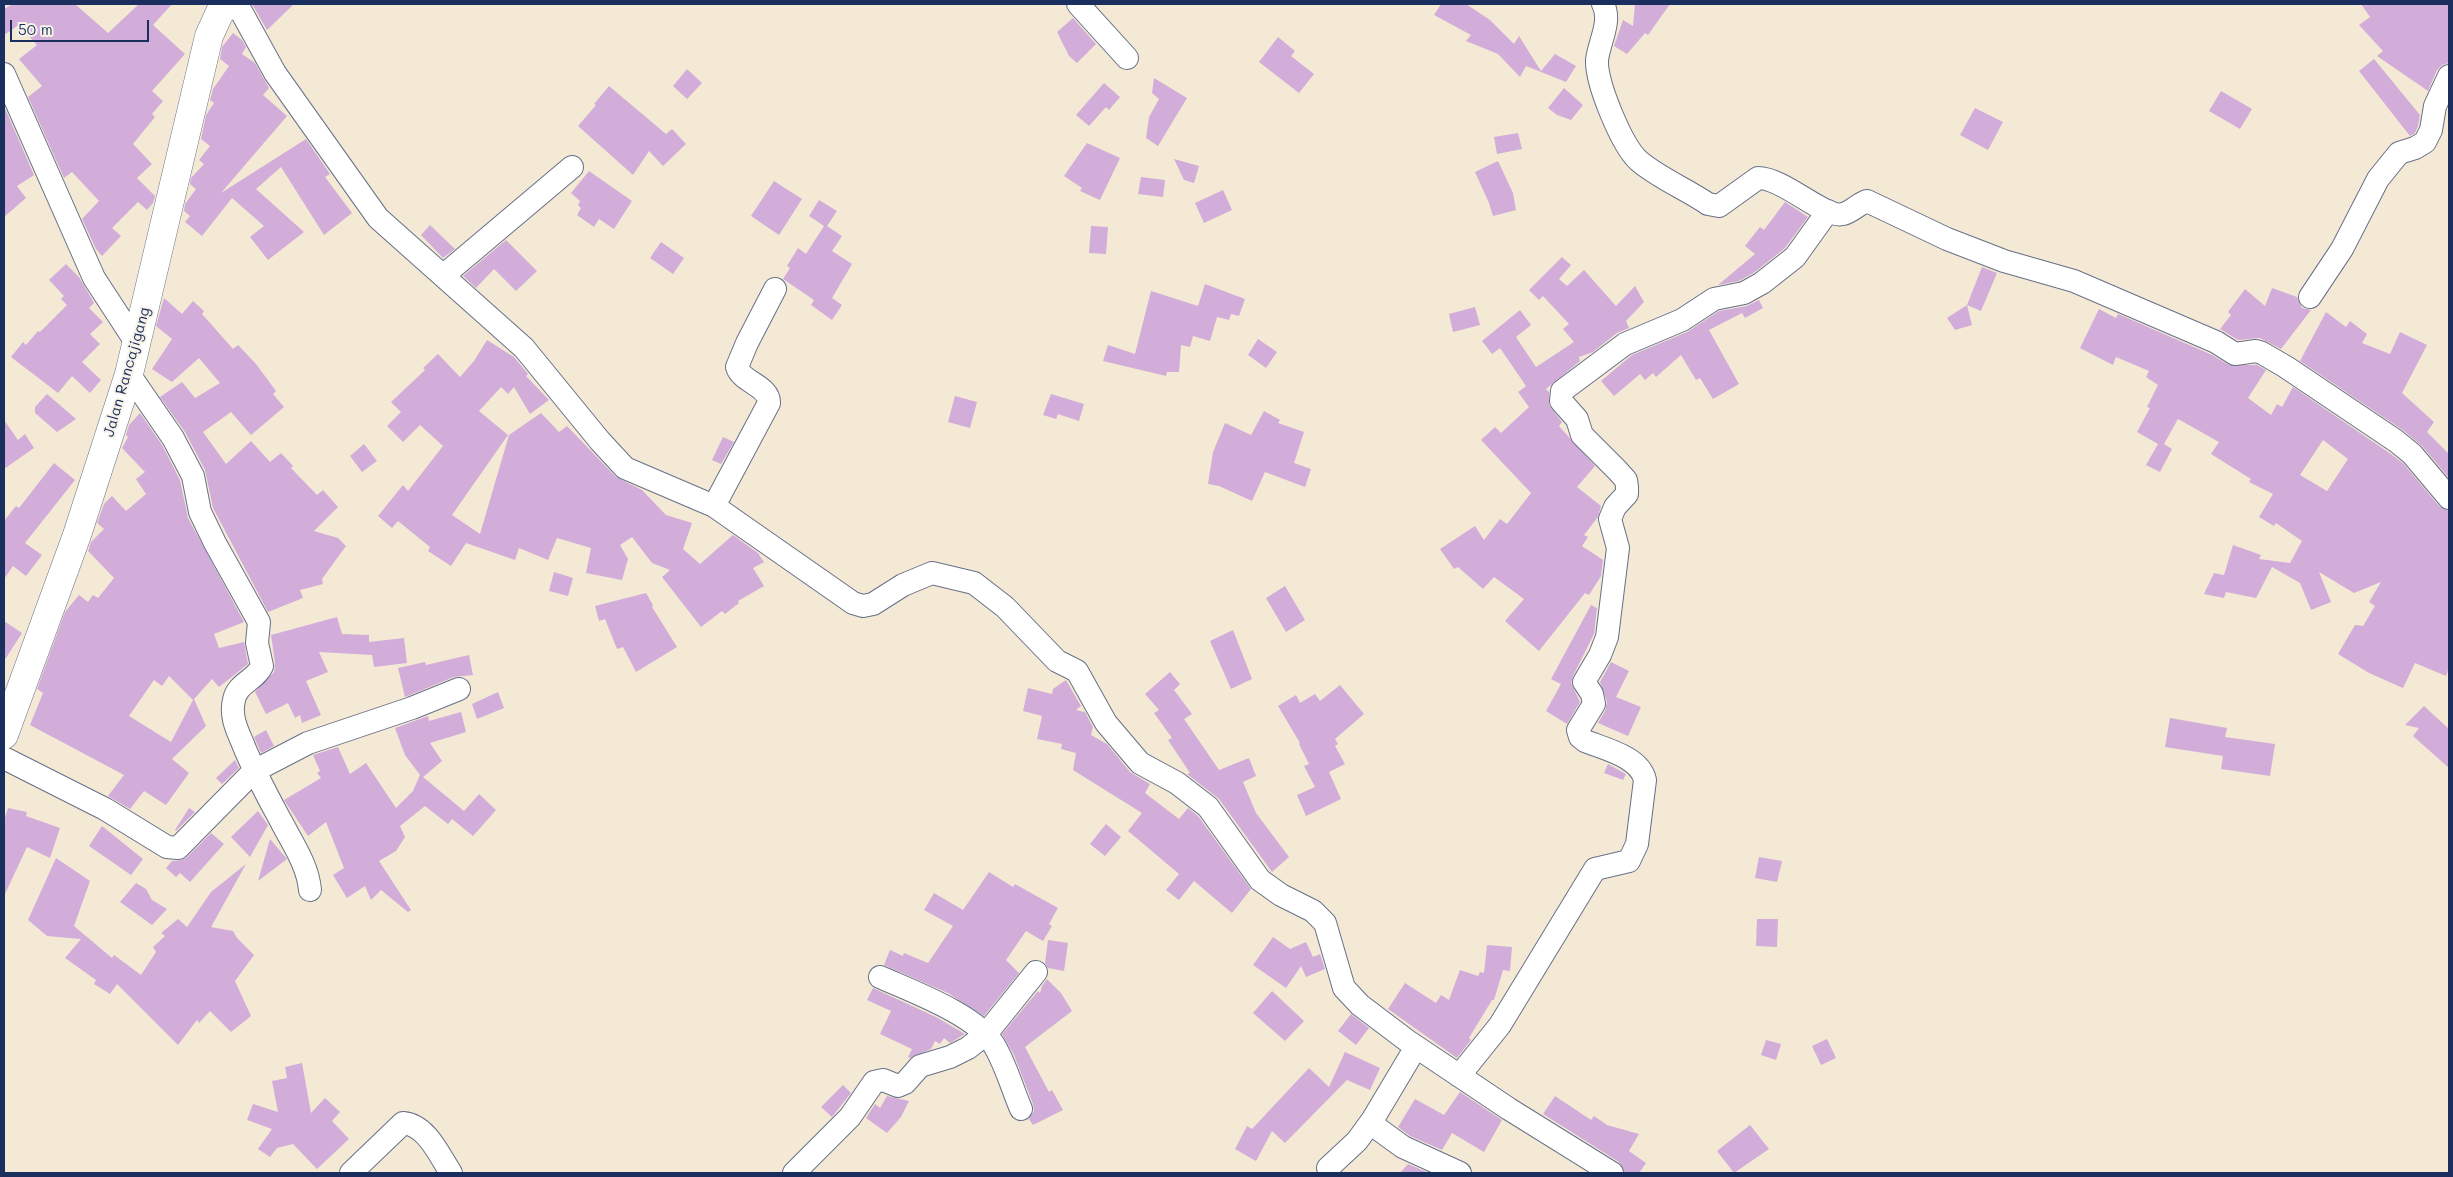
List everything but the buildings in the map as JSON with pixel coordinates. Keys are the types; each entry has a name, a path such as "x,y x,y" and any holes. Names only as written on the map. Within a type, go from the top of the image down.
{"main road":[{"name":"Jalan Rancajigang","path":"4,735 78,535 129,374 209,36 225,6"}],"street":[{"path":"1078,4 1127,58"},
{"path":"1604,4 1605,27 1597,58 1598,78 1626,145 1635,157 1708,204 1719,206 1755,180 1764,178 1791,190 1828,211 1843,215 1859,204 1867,202 1947,239 1996,258 2083,285 2216,342 2235,354 2256,351 2262,353 2396,441 2412,454 2449,498"},
{"path":"225,6 276,73 378,218 524,348 600,441 625,468 714,506 853,603 863,606 873,604 903,585 932,573 974,583 1005,607 1056,661 1077,671 1106,723 1140,763 1177,783 1208,807 1260,880 1281,895 1313,911 1325,922 1344,988 1360,1005 1416,1047 1612,1173"},
{"path":"4,74 94,278 137,344"},
{"path":"2310,297 2342,249 2378,179 2399,153 2415,148 2425,142 2431,130 2435,106 2449,76"},
{"path":"444,275 572,167"},
{"path":"1460,1076 1500,1025 1595,869 1629,861 1637,844 1645,780 1643,771 1630,760 1580,737 1578,730 1594,704 1592,694 1584,682 1600,655 1606,637 1618,548 1610,519 1616,507 1627,494 1626,480 1582,435 1577,419 1561,401 1562,391 1625,344 1682,320 1714,299 1744,293 1762,283 1795,257 1828,211"},
{"path":"714,506 769,403 767,394 740,374 737,367 747,343 775,289"},
{"path":"129,374 173,438 189,468 193,476 200,512 215,544 259,622 257,643 262,666 256,675 239,688 234,700 234,721 254,771 300,857 309,881 310,890"},
{"path":"4,758 105,809 173,849 182,846 254,771 308,743 412,708 459,689"},
{"path":"794,1173 850,1117 874,1082 883,1080 898,1086 905,1083 920,1066 950,1058 968,1048 986,1034 1036,972"},
{"path":"880,977 953,1011 986,1034 994,1045 1021,1109"},
{"path":"1328,1168 1357,1141 1416,1047"},
{"path":"351,1173 404,1123 413,1124 422,1130 451,1173"},
{"path":"1370,1123 1403,1147 1460,1173"}]}
